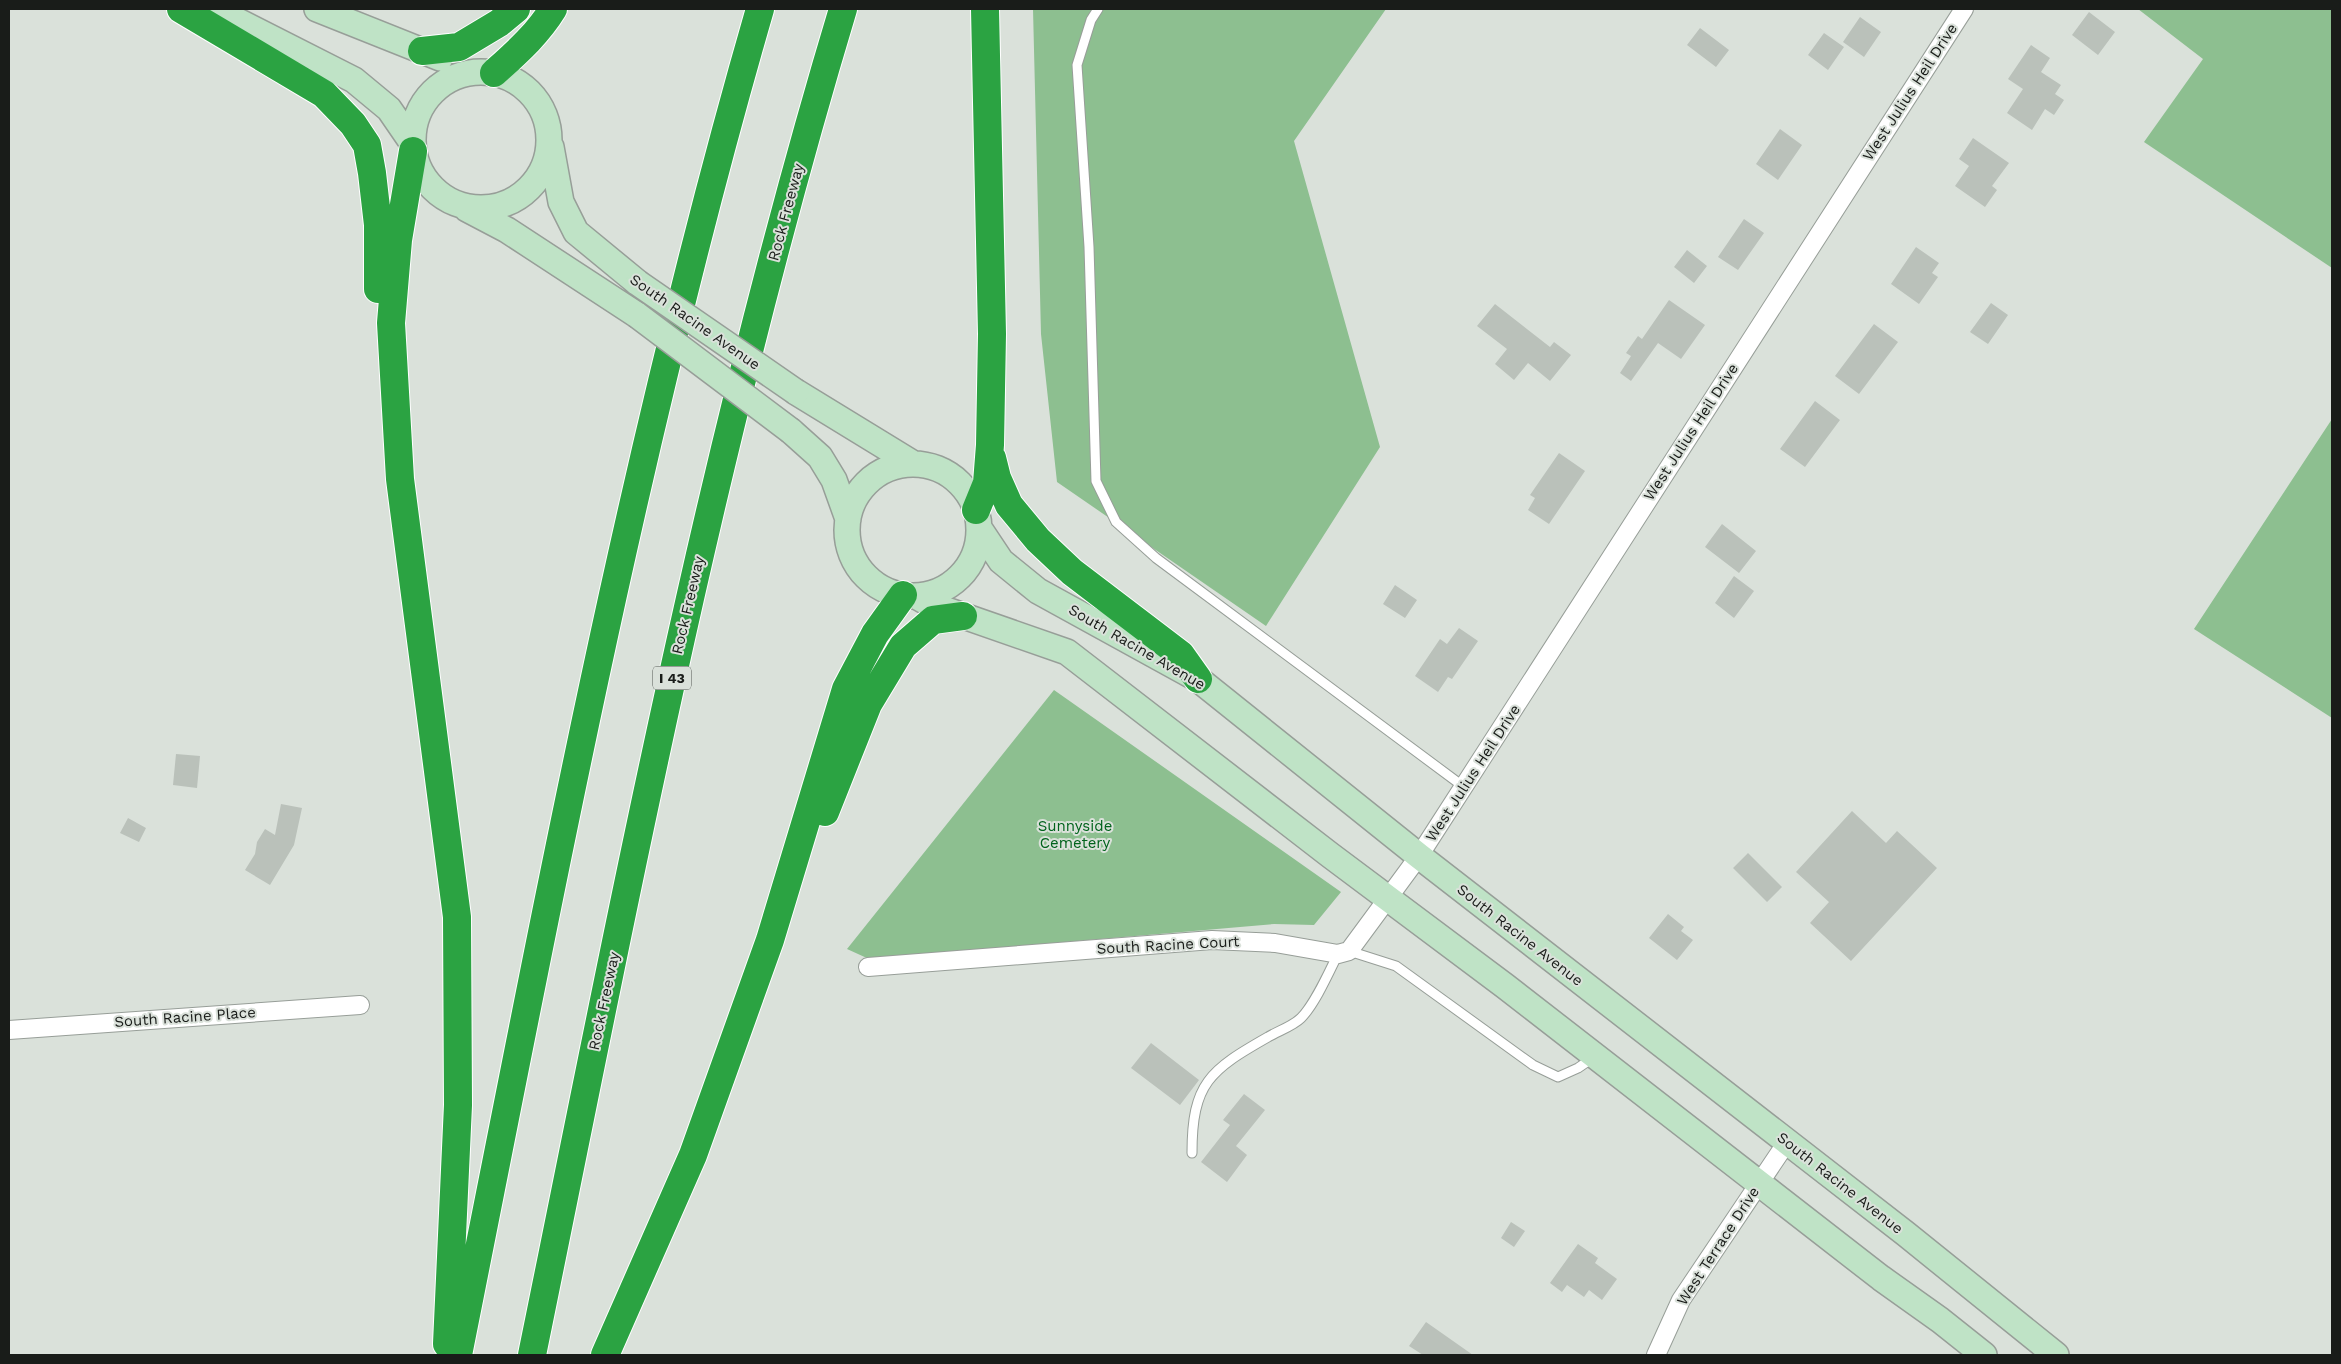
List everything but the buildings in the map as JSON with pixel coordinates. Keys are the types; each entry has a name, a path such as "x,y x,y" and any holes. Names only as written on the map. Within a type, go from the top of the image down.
{"highway":[{"path":"181,9 324,94 353,124 367,145 378,225 378,334 385,410 400,479"},
{"path":"422,51 459,47 499,23 516,9"},
{"path":"484,73 526,44 543,25 553,9"},
{"path":"458,1355 571,784 614,583 684,292 760,9"},
{"name":"Rock Freeway","path":"532,1355 692,587 778,240 843,9"},
{"path":"978,519 987,483 990,449 992,334 985,9"},
{"path":"412,146 398,240 390,323 400,479 457,917 458,1105 446,1355"},
{"path":"990,449 997,478 1010,505 1038,540 1072,572 1181,655 1198,679"},
{"path":"605,1355 694,1155 770,940 846,689 875,634 909,595"},
{"path":"770,940 868,704 903,646 933,620 963,616"}],"main road":[{"path":"214,9 354,80 389,109 412,146 417,166 428,184 443,198 463,207 486,209 508,203 527,191 541,172 548,150 548,127 541,108 529,92 513,80 484,73 422,51 317,9"},
{"path":"412,146 418,114 434,91 450,79 484,73"},
{"name":"South Racine Avenue","path":"548,127 561,202 576,232 638,283 796,392 912,464"},
{"name":"South Racine Avenue","path":"463,207 507,230 637,316 791,431 820,457 834,480 848,519"},
{"path":"909,595 940,590 961,575 971,561 978,545 978,519 967,491 952,476 932,466 912,464 889,468 870,480 855,498 848,519 850,546 854,560 866,577 883,589 909,595 932,605 1066,652 1984,1355"},
{"name":"South Racine Avenue","path":"978,519 1001,561 1038,591 1198,679 1419,856 1906,1234 2056,1355"}],"street":[{"name":"West Julius Heil Drive","path":"1419,856 1964,9"},
{"path":"1344,953 1389,898 1419,856"},
{"name":"South Racine Court","path":"868,967 1212,940 1275,944 1344,953"},
{"name":"South Racine Place","path":"9,1030 360,1005"},
{"name":"West Terrace Drive","path":"1656,1355 1681,1300 1787,1142"}],"lane":[{"path":"1098,9 1091,20 1077,64 1090,248 1096,481 1116,522 1156,558 1464,787"},
{"path":"1192,1153 1192,1131 1196,1105 1204,1083 1239,1053 1301,1018 1344,953 1396,966 1533,1064 1558,1077 1574,1071 1595,1056"}],"green space":[{"path":"1033,9 1386,9 1294,141 1380,447 1266,626 1057,482 1041,334"},
{"path":"2138,9 2332,9 2332,268 2144,142 2203,59"},
{"path":"2332,419 2332,718 2194,629"},
{"name":"Sunnyside Cemetery","path":"1054,690 1341,892 1314,925 1274,924 869,959 847,949"}]}
